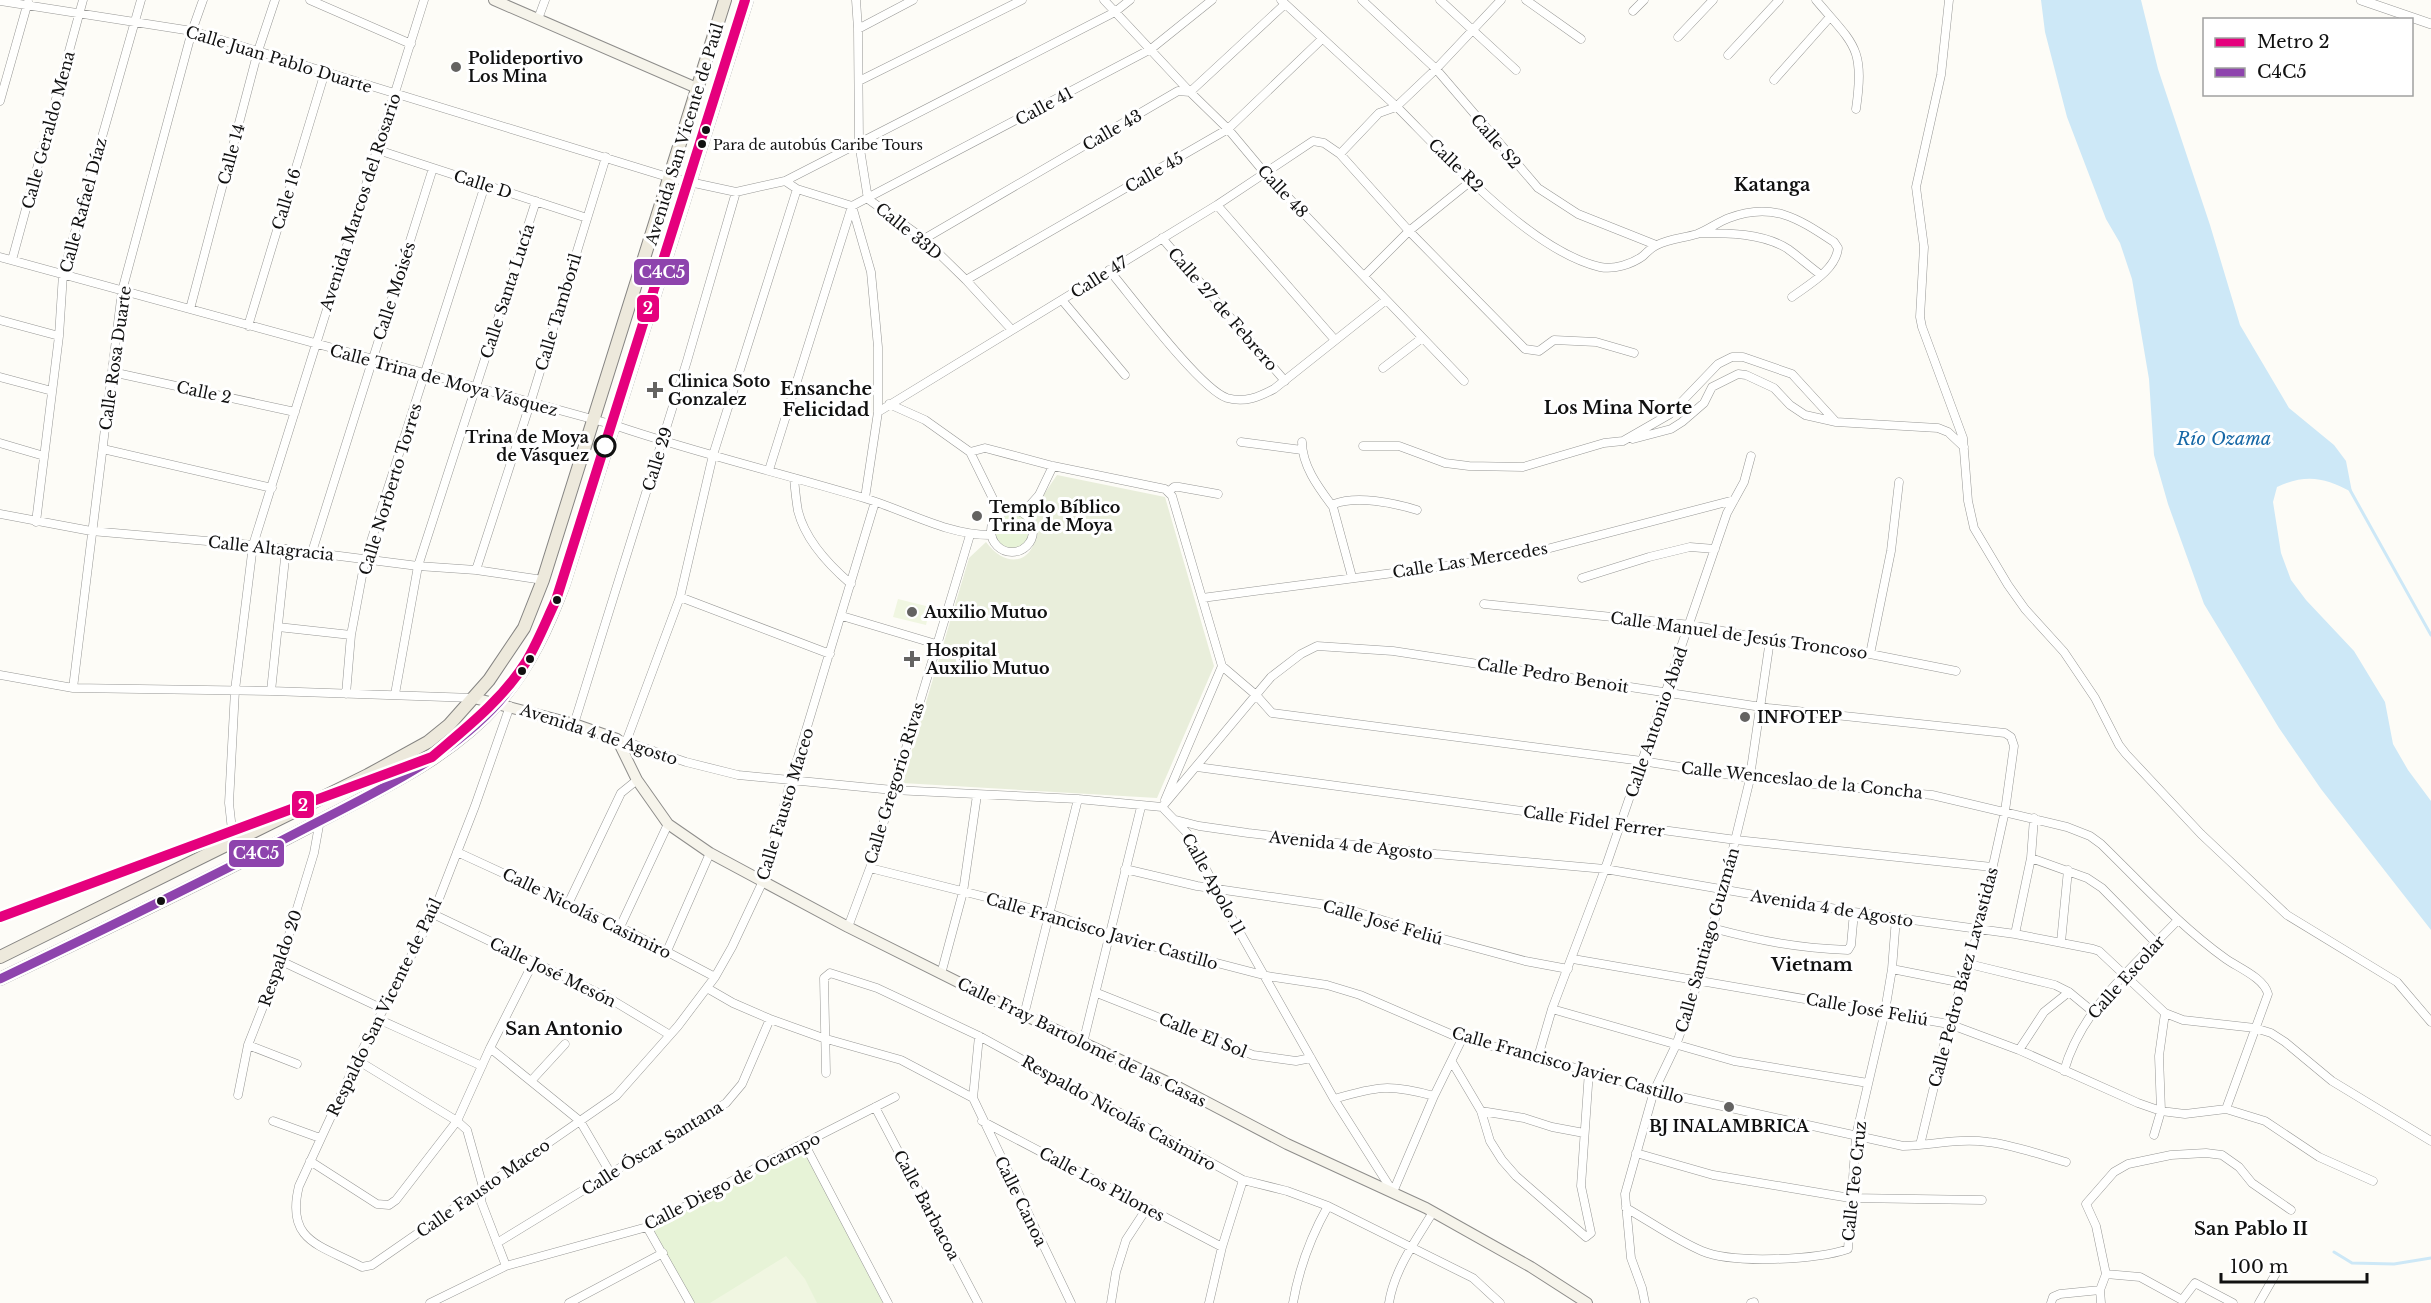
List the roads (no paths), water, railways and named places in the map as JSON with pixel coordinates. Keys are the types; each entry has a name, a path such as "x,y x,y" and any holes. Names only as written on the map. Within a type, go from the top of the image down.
{"main road":[{"path":"494,0 699,89"},
{"name":"Avenida San Vicente de Paúl","path":"0,957 368,775 428,742 449,725 489,680 524,628 543,580 699,89 725,0"},
{"name":"Avenida San Vicente de Paúl","path":"0,979 120,924 421,766 504,704 535,652 551,619 747,0"},
{"name":"Avenida 4 de Agosto","path":"474,698 504,704 621,740"},
{"name":"Calle Fray Bartolomé de las Casas","path":"621,740 637,780 668,824 710,853 941,974 1180,1088 1287,1144 1433,1212 1531,1267 1587,1303"}],"street":[{"name":"Calle Geraldo Mena","path":"12,260 83,0"},
{"name":"Calle Rafael Díaz","path":"36,522 59,336 63,274 141,0"},
{"name":"Calle Rosa Duarte","path":"73,688 122,291 192,31 203,0"},
{"name":"Calle 14","path":"190,309 258,51 275,0"},
{"path":"310,0 411,44"},
{"name":"Avenida Marcos del Rosario","path":"243,861 229,817 229,803 235,690 253,545 424,0"},
{"path":"538,19 545,0"},
{"name":"Calle 33D","path":"856,0 859,143 868,199 924,240 966,280 1012,330"},
{"path":"858,29 913,0"},
{"path":"859,81 1022,0"},
{"name":"Calle 48","path":"1104,0 1228,129 1264,172 1464,381"},
{"path":"736,192 785,181 1115,12 1130,0"},
{"name":"Calle 41","path":"852,206 1151,50 1212,0"},
{"name":"Calle S2","path":"1362,0 1436,69 1538,188 1584,217 1656,245"},
{"path":"1440,0 1516,70"},
{"path":"1501,0 1436,69 1396,107 1379,113 1340,154 1409,231 1525,349 1539,351 1554,340 1596,342 1634,353"},
{"path":"1526,0 1581,39"},
{"path":"1633,11 1644,0"},
{"path":"1678,37 1713,0"},
{"path":"1728,55 1779,0"},
{"path":"1816,0 1854,45 1858,57 1860,80 1856,109"},
{"path":"1949,0 1941,75 1916,187 1924,247 1920,317 1960,428 1964,447 1968,501 1974,528 2025,609 2064,652 2096,698 2119,745 2126,754 2201,834 2287,915 2397,982 2431,1022"},
{"path":"2361,0 2431,24"},
{"name":"Calle Juan Pablo Duarte","path":"0,1 28,2 80,14 192,31 671,178 736,192"},
{"path":"0,101 28,2"},
{"name":"Calle R2","path":"1283,2 1396,107 1471,181 1545,242 1586,263 1602,268 1613,268 1640,258 1656,245 1699,233"},
{"name":"Calle 43","path":"924,240 1178,92 1190,92 1283,2"},
{"path":"1774,80 1830,17"},
{"name":"Calle 45","path":"966,280 1228,129 1322,39"},
{"name":"Calle 16","path":"248,326 325,72"},
{"name":"Calle 47","path":"878,412 1217,205 1312,141 1324,143 1340,154"},
{"name":"Calle D","path":"378,150 587,218"},
{"name":"Calle Tamboril","path":"476,570 606,157"},
{"name":"Calle Moisés","path":"312,552 433,168"},
{"path":"785,181 797,189 852,206"},
{"path":"1364,276 1409,231 1471,181"},
{"name":"Calle Norberto Torres","path":"346,694 351,635 365,560 485,185"},
{"path":"621,740 680,597 713,455 797,189"},
{"name":"Calle 29","path":"574,724 662,442 736,192"},
{"name":"Calle Santa Lucía","path":"395,694 418,566 536,201"},
{"path":"1217,205 1335,340"},
{"path":"852,206 871,272 878,347 878,412 865,498"},
{"path":"769,470 852,206"},
{"path":"1699,233 1718,222 1739,215 1772,212 1798,219 1834,242 1838,249 1836,256 1821,276 1792,297"},
{"path":"1699,233 1741,235 1772,242 1786,248 1821,276"},
{"name":"Calle 27 de Febrero","path":"1162,238 1285,381"},
{"name":"Calle Trina de Moya Vásquez","path":"0,257 530,404 614,425 662,442 865,498 970,535 990,535"},
{"path":"1109,270 1202,381 1224,397 1247,400 1261,396 1285,381 1386,300"},
{"path":"1062,300 1125,375"},
{"path":"0,320 59,336"},
{"path":"1383,368 1422,338"},
{"path":"1623,441 1670,414 1718,364 1732,357 1743,357 1792,374 1836,422"},
{"name":"Calle 2","path":"112,372 295,412"},
{"path":"1363,446 1399,446 1444,463 1523,467 1604,443 1623,441 1671,429 1704,403 1712,387 1738,374 1746,375 1774,388 1790,405 1805,415 1836,422 1938,428 1948,432 1964,447"},
{"path":"0,377 52,391"},
{"path":"889,404 925,420 970,452 1000,513"},
{"path":"1241,442 1302,446 1313,479 1333,507 1352,577"},
{"path":"0,443 44,456"},
{"path":"970,452 985,447 1053,466 1165,489 1172,496 1222,666 1162,807"},
{"path":"103,449 272,488"},
{"name":"Calle Antonio Abad","path":"1538,1057 1552,1009 1573,958 1621,824 1715,549 1734,500 1744,482 1751,456"},
{"path":"1023,513 1039,495 1053,466"},
{"path":"794,478 798,510 803,525 832,566 851,584"},
{"path":"1870,654 1891,550 1899,482"},
{"path":"1168,492 1173,487 1179,487 1218,494"},
{"name":"Calle Las Mercedes","path":"1202,598 1454,565 1539,551 1734,500"},
{"path":"1333,507 1336,503 1344,501 1366,501 1417,510"},
{"name":"Calle Fausto Maceo","path":"372,1265 616,1096 670,1035 715,977 763,881 875,502"},
{"path":"1011,510 1023,513 1032,524 1033,531 1029,544 1017,552 1003,551 993,542 990,535 994,519 1000,513 1011,510"},
{"name":"Calle Altagracia","path":"0,514 91,531 253,545 418,566 476,570 543,580"},
{"name":"Calle Gregorio Rivas","path":"848,927 870,868 970,535"},
{"path":"1582,578 1649,556 1690,547 1715,549"},
{"path":"271,690 286,549"},
{"path":"680,597 830,654"},
{"name":"Calle Manuel de Jesús Troncoso","path":"1484,604 1690,625 1770,640 1870,654 1956,671"},
{"path":"842,616 936,644"},
{"path":"278,627 351,635"},
{"name":"Calle Santiago Guzmán","path":"1645,1303 1631,1258 1625,1194 1654,1091 1676,1045 1698,979 1723,890 1750,778 1770,640"},
{"name":"Calle Pedro Benoit","path":"1162,807 1271,677 1301,654 1317,646 1393,651 1666,693 2005,733 2011,737"},
{"name":"Calle Wenceslao de la Concha","path":"1222,666 1256,695 1272,713 1642,761 1750,778 1932,795 2067,827 2090,836 2101,844 2178,920 2224,958 2265,986 2268,994 2255,1028"},
{"name":"Avenida 4 de Agosto","path":"0,675 73,688 271,690 474,698"},
{"name":"Respaldo San Vicente de Paúl","path":"372,1265 362,1267 310,1240 301,1232 296,1222 294,1206 310,1161 357,1060 433,914 475,806 504,704"},
{"name":"Calle Pedro Báez Lavastidas","path":"1920,1146 1949,1024 1979,929 2005,811 2014,746 2011,737"},
{"name":"Avenida 4 de Agosto","path":"621,740 738,775 893,790 1078,799 1141,807 1162,807"},
{"name":"Calle Fidel Ferrer","path":"1197,767 1736,840 1992,867"},
{"path":"568,902 621,793 637,780"},
{"path":"941,974 963,892 977,795"},
{"path":"1024,1015 1078,799"},
{"path":"1083,1043 1141,807"},
{"name":"Calle Apolo 11","path":"1162,807 1188,834 1334,1099 1393,1192"},
{"path":"2014,934 2031,858 2034,818"},
{"name":"Respaldo 20","path":"238,1095 248,1045 281,961 314,853 320,820"},
{"name":"Avenida 4 de Agosto","path":"1176,820 1199,826 1248,833 1448,855 1605,869 1854,912 2014,934 2099,951 2165,1013 2183,1020 2255,1028 2271,1033 2332,1081 2431,1141"},
{"path":"620,927 668,824"},
{"name":"Calle Nicolás Casimiro","path":"457,852 620,927 715,977"},
{"path":"667,951 710,853"},
{"path":"2031,858 2087,878 2102,888 2156,942"},
{"name":"Calle Francisco Javier Castillo","path":"870,868 1049,913 1109,935 1267,976 1328,985 1360,995 1462,1039 1538,1057 1654,1091 1903,1146 1920,1146 1951,1140 1989,1142 2066,1162"},
{"name":"Calle José Feliú","path":"1125,869 1197,886 1341,907 1436,938 1525,961 1568,969"},
{"path":"2061,942 2068,870"},
{"path":"1712,928 1762,942 1848,950 1852,939 1854,912"},
{"name":"Calle José Mesón","path":"433,914 607,997 670,1035"},
{"name":"Calle Teo Cruz","path":"1626,1208 1702,1251 1733,1259 1788,1258 1848,1249 1856,1136 1885,1011 1892,969 1896,918"},
{"name":"Calle Escolar","path":"2064,1071 2068,1054 2092,1011 2178,920"},
{"name":"Calle José Feliú","path":"1573,958 1949,1024 2019,1050 2162,1111 2185,1114 2226,1109"},
{"path":"281,961 383,1009"},
{"path":"310,1161 377,1204 389,1205 406,1189 457,1120 534,961"},
{"path":"1969,964 2055,985 2069,992 2092,1011"},
{"path":"1892,969 1963,982"},
{"name":"Respaldo Nicolás Casimiro","path":"823,1038 825,974 830,973 877,988 979,1036 1243,1180 1287,1191 1328,1206 1473,1278 1500,1303"},
{"path":"707,988 733,1003 770,1019 823,1038 901,1060 973,1098 979,1036"},
{"path":"2019,1050 2044,1012 2069,992"},
{"name":"Calle El Sol","path":"1097,993 1253,1055 1296,1062 1311,1058"},
{"path":"1552,1009 1734,1060 1868,1083"},
{"path":"2154,1135 2162,1111 2159,1056 2165,1013"},
{"path":"378,1019 482,1066"},
{"name":"Calle Óscar Santana","path":"497,1243 726,1103 742,1084 770,1019"},
{"path":"2255,1028 2226,1109 2265,1121 2319,1157 2373,1181"},
{"path":"823,1038 826,1073"},
{"path":"1393,1192 1434,1096 1462,1039"},
{"path":"531,1081 565,1044"},
{"path":"248,1045 297,1064"},
{"path":"490,1048 580,1121 610,1174"},
{"path":"357,1060 457,1120 467,1130 483,1187 481,1200 506,1266"},
{"path":"1452,1062 1481,1111 1490,1141 1502,1160 1516,1176 1586,1237 1591,1233 1581,1186 1588,1071"},
{"path":"1334,1099 1384,1086 1434,1096"},
{"name":"Calle Diego de Ocampo","path":"430,1303 506,1266 647,1227 895,1097"},
{"name":"Calle Canoa","path":"973,1098 982,1121 1071,1303"},
{"name":"Calle Barbacoa","path":"875,1107 978,1303"},
{"path":"1481,1111 1524,1118 1552,1127 1584,1133"},
{"path":"273,1121 320,1138"},
{"name":"Calle Los Pilones","path":"982,1121 1222,1247"},
{"path":"804,1143 888,1303"},
{"path":"1636,1153 1713,1175 1850,1198 1982,1200"},
{"path":"2101,1303 2100,1290 2106,1274 2096,1226 2086,1204 2114,1172 2128,1164 2171,1155 2222,1155 2239,1167 2252,1183 2291,1209"},
{"path":"1209,1303 1222,1247 1243,1180"},
{"path":"1293,1303 1298,1275 1310,1238 1328,1206"},
{"path":"1111,1303 1116,1272 1126,1240 1147,1208"},
{"path":"1389,1303 1391,1291 1411,1247 1433,1212"},
{"path":"647,1227 690,1303"},
{"path":"568,1303 663,1253"},
{"path":"2259,1303 2279,1268"},
{"path":"2106,1274 2140,1277 2182,1300 2195,1283 2233,1303"},
{"path":"2051,1303 2053,1297 2060,1294 2100,1290"}],"water":[{"name":"Río Ozama","path":"2041,0 2141,0 2158,69 2210,225 2240,325 2289,408 2334,445 2346,461 2352,492 2333,483 2316,479 2298,480 2277,487 2273,502 2281,553 2291,580 2306,600 2354,651 2385,702 2393,744 2408,770 2431,801 2431,930 2321,789 2279,728 2204,604 2168,504 2154,455 2149,379 2132,279 2120,243 2106,219 2067,117 2045,32"}],"waterway":[{"path":"2350,490 2431,635"},
{"path":"2334,1252 2352,1263 2394,1264 2431,1258"}],"metro line":[{"name":"2","path":"0,917 432,757 483,713 506,689 526,662 556,600 745,0"}],"place":[{"name":"Polideportivo Los Mina","path":"456,67"},
{"name":"Para de autobús Caribe Tours","path":"702,144"},
{"name":"Clinica Soto Gonzalez","path":"655,390"},
{"name":"Trina de Moya de Vásquez","path":"605,446"},
{"name":"Templo Bíblico Trina de Moya","path":"977,516"},
{"name":"Auxilio Mutuo","path":"912,612"},
{"name":"Hospital Auxilio Mutuo","path":"912,659"},
{"name":"INFOTEP","path":"1745,717"},
{"name":"BJ INALAMBRICA","path":"1729,1107"}],"district":[{"name":"Katanga","path":"1772,185"},
{"name":"Ensanche Felicidad","path":"826,399"},
{"name":"Los Mina Norte","path":"1618,408"},
{"name":"Vietnam","path":"1812,965"},
{"name":"San Antonio","path":"564,1029"},
{"name":"San Pablo II","path":"2251,1229"}]}
